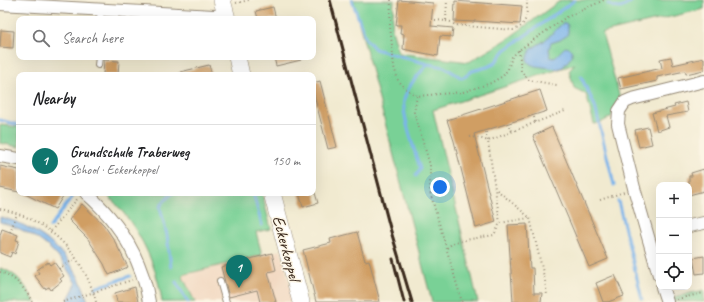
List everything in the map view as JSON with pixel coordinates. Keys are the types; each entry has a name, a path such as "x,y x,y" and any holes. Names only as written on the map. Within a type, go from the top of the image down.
{"street":[{"path":"0,4 101,14 214,16 225,11"},
{"path":"238,60 241,72"},
{"path":"656,254 653,234 634,188 618,124 619,111 625,102 632,99 704,81"},
{"path":"0,156 16,159"},
{"path":"89,196 100,206 123,234 132,250 143,277 149,302"},
{"name":"Eckerkoppel","path":"273,196 301,302"},
{"path":"692,225 704,223"},
{"path":"663,290 667,302"}],"lane":[{"path":"98,65 99,60"},
{"path":"220,281 226,302"}],"path":[{"path":"391,0 390,25 394,67 398,80 405,88 417,96 463,92 491,83 503,76 508,69 512,57 519,50 564,18 604,0"},
{"path":"446,21 448,0"},
{"path":"435,20 471,27 512,30 518,29 526,19 527,0"},
{"path":"471,22 471,27"},
{"path":"519,50 521,71 529,80 557,85"},
{"path":"417,96 414,112 430,164 430,192 462,302"},
{"path":"470,137 473,136 488,140 565,111"},
{"path":"534,117 535,122"},
{"path":"510,126 512,131"},
{"path":"447,248 454,242 494,235 500,223 496,189 486,132"},
{"path":"600,200 634,188"},
{"path":"496,189 530,218 547,295"},
{"path":"51,231 79,196"},
{"path":"0,209 30,219 51,231 76,258 94,292 96,302"},
{"path":"10,232 17,214"},
{"path":"500,223 530,218"},
{"path":"60,269 76,258"},
{"path":"0,272 7,274 21,285 32,302"},
{"path":"64,302 143,277"},
{"path":"667,302 704,293"}],"shaded area":[{"path":"281,250 294,302 195,302 182,275"}],"green space":[{"path":"353,0 394,0 392,29 399,53 469,62 506,40 561,0 704,0 704,9 602,33 620,98 611,117 602,122 594,124 586,94 574,88 569,71 575,64 433,110 478,302 432,302","holes":["563,23 560,40 551,43 549,48 550,57 554,58 558,55 572,56 564,66 560,68 551,66 531,49 544,41"]},
{"path":"0,125 16,127 16,146 0,143"},
{"path":"108,196 263,196 271,229 256,232 262,255 182,275 195,302 162,302 150,257 135,229"},
{"path":"0,268 12,273 21,281 35,302 0,302"},
{"path":"704,290 704,302 672,301 673,297"}],"water":[{"path":"563,23 566,23 568,26 568,35 551,43 549,48 550,57 554,58 565,47 572,51 572,56 563,67 558,69 530,64 527,60 531,49 544,41"},
{"path":"0,217 30,228 56,247 76,272 83,286 88,302 67,301 76,284 62,262 54,252 36,237 13,226 0,222"}],"building":[{"path":"399,0 433,3 431,26 453,28 452,37 440,36 438,56 403,49 404,34 400,33 401,25 396,25"},
{"path":"455,1 522,6 520,24 454,21"},
{"path":"273,7 275,16 257,16 256,11"},
{"path":"1,30 14,31 13,48 0,47"},
{"path":"671,57 673,65 704,58 704,70 686,74 685,71 657,77 657,81 621,89 618,78 662,68 660,59"},
{"path":"104,60 119,61 118,72 103,72"},
{"path":"275,60 301,60 276,66"},
{"path":"209,65 211,72 180,72"},
{"path":"320,81 337,147 328,149 316,103 316,82"},
{"path":"540,90 547,111 474,134 496,222 476,228 454,141 447,120"},
{"path":"686,102 688,112 666,116 669,127 657,131 652,113 675,107 674,105"},
{"path":"552,127 608,259 589,267 533,136"},
{"path":"648,127 652,144 639,147 635,130"},
{"path":"0,166 16,169 16,191 0,188"},
{"path":"704,169 704,191 692,194 692,182 689,182 689,176 692,176 691,173"},
{"path":"29,196 63,196 55,209"},
{"path":"300,196 316,196 318,203 303,207"},
{"path":"82,204 104,225 114,240 128,267 109,275 104,264 88,239 69,220"},
{"path":"527,224 530,268 533,268 534,293 542,293 541,302 513,302 508,225"},
{"path":"2,229 18,235 16,240 19,241 15,254 12,252 10,257 0,253 0,235"},
{"path":"357,232 365,261 369,260 380,302 316,302 303,250 331,243 330,239"},
{"path":"272,253 276,270 268,272 276,302 260,302 257,290 229,297 221,267"},
{"path":"704,256 704,273 696,274 693,258"},
{"path":"48,262 50,265 54,262 64,276 60,279 62,281 51,290 49,287 45,289 35,276 39,273 37,270"},
{"path":"615,275 624,296 608,302 603,302 596,283"},
{"path":"135,287 138,302 117,302 115,293"}],"waterway":[{"path":"352,0 366,39 375,49 444,67 462,78 472,71 494,64 505,50 575,0"},
{"path":"608,4 621,8 633,0"},
{"path":"416,176 420,169 407,124 404,100 411,85 428,64"},
{"path":"581,77 595,106 614,185"},
{"path":"0,120 16,124"},
{"path":"50,227 73,196"},
{"path":"170,196 160,207 167,235 171,267"},
{"path":"254,196 262,225"},
{"path":"618,201 642,299"},
{"path":"95,288 130,276"},
{"path":"176,282 188,302"}],"railway":[{"path":"330,0 390,228 412,302"},
{"path":"393,259 404,302"}],"place":[{"name":"Grundschule Traberweg","path":"239,288"}]}
